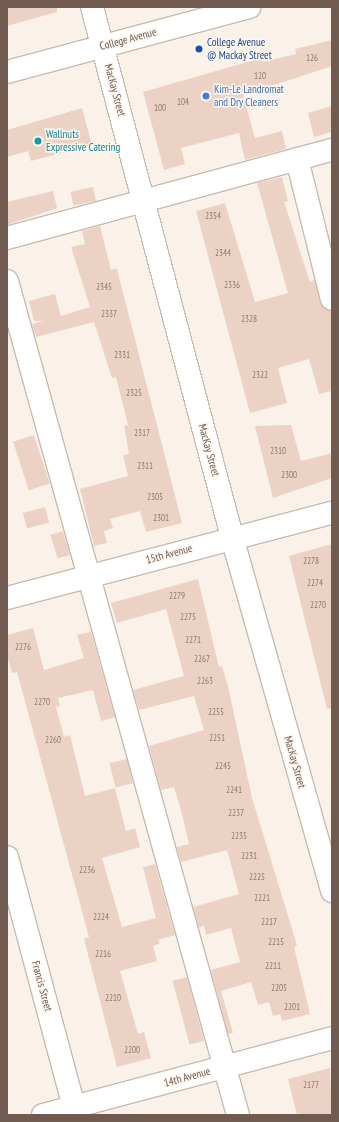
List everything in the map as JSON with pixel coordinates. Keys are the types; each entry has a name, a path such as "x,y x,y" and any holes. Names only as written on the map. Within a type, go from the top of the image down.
{"street":[{"name":"MacKay Street","path":"92,7 232,538 332,891"},
{"name":"College Avenue","path":"7,72 249,7"},
{"path":"7,238 332,150"},
{"path":"297,159 332,300"},
{"path":"7,281 87,576 238,1115"},
{"name":"15th Avenue","path":"7,598 332,513"},
{"name":"Francis Street","path":"7,857 75,1111"},
{"name":"14th Avenue","path":"43,1115 75,1111 225,1066 332,1038"}],"building":[{"path":"7,7 57,7 57,12 7,26"},
{"path":"332,40 332,66 243,95 255,138 282,131 286,149 245,160 239,133 181,148 185,164 164,170 143,92 261,58 262,62 296,54 295,49"},
{"path":"332,106 332,132 314,137 308,113"},
{"path":"82,108 92,145 31,161 28,151 7,157 7,130"},
{"path":"282,177 288,201 284,202 310,282 314,280 323,307 332,311 332,391 319,394 309,359 278,368 287,403 250,413 196,211 225,203 255,302 288,293 257,183"},
{"path":"93,187 96,201 73,205 71,192"},
{"path":"53,191 57,208 7,225 7,202"},
{"path":"100,226 111,270 117,269 182,523 146,532 140,511 110,519 113,528 104,531 107,543 94,546 80,489 128,476 123,455 129,454 124,426 128,425 116,377 112,378 94,322 36,337 32,324 43,321 34,321 29,301 55,294 61,316 90,307 71,247 85,244 82,231"},
{"path":"291,425 301,461 332,453 332,478 273,498 255,426"},
{"path":"34,435 50,484 29,490 13,442"},
{"path":"45,507 49,522 27,528 23,513"},
{"path":"63,531 70,555 57,559 51,535"},
{"path":"332,544 332,708 327,709 289,556"},
{"path":"198,579 219,667 222,666 228,686 252,798 297,945 294,947 310,1014 282,1021 280,1014 273,1016 269,1002 258,1005 251,982 221,991 233,1033 228,1034 211,970 240,962 231,928 206,935 204,926 199,927 193,907 239,894 227,850 181,862 177,847 189,844 181,810 174,787 161,790 149,746 204,730 194,696 139,710 133,690 184,676 166,609 117,623 111,603"},
{"path":"33,628 44,670 84,658 77,635 91,632 115,717 101,721 93,690 58,698 60,706 56,707 64,737 70,735 85,796 115,788 126,831 135,828 140,847 102,858 122,927 156,918 143,867 155,864 175,935 158,940 160,943 153,946 157,961 120,971 138,1034 144,1032 151,1058 117,1067 84,939 89,937 17,672 12,673 7,656 7,635"},
{"path":"127,759 133,783 116,788 110,763"},
{"path":"187,977 204,1041 190,1045 173,981"},
{"path":"330,1068 332,1115 297,1115 288,1079"}],"place":[{"name":"College Avenue @ Mackay Street","path":"199,49"},
{"name":"Kim-Le Landromat and Dry Cleaners","path":"206,96"},
{"name":"Wallnuts Expressive Catering","path":"38,141"}]}
